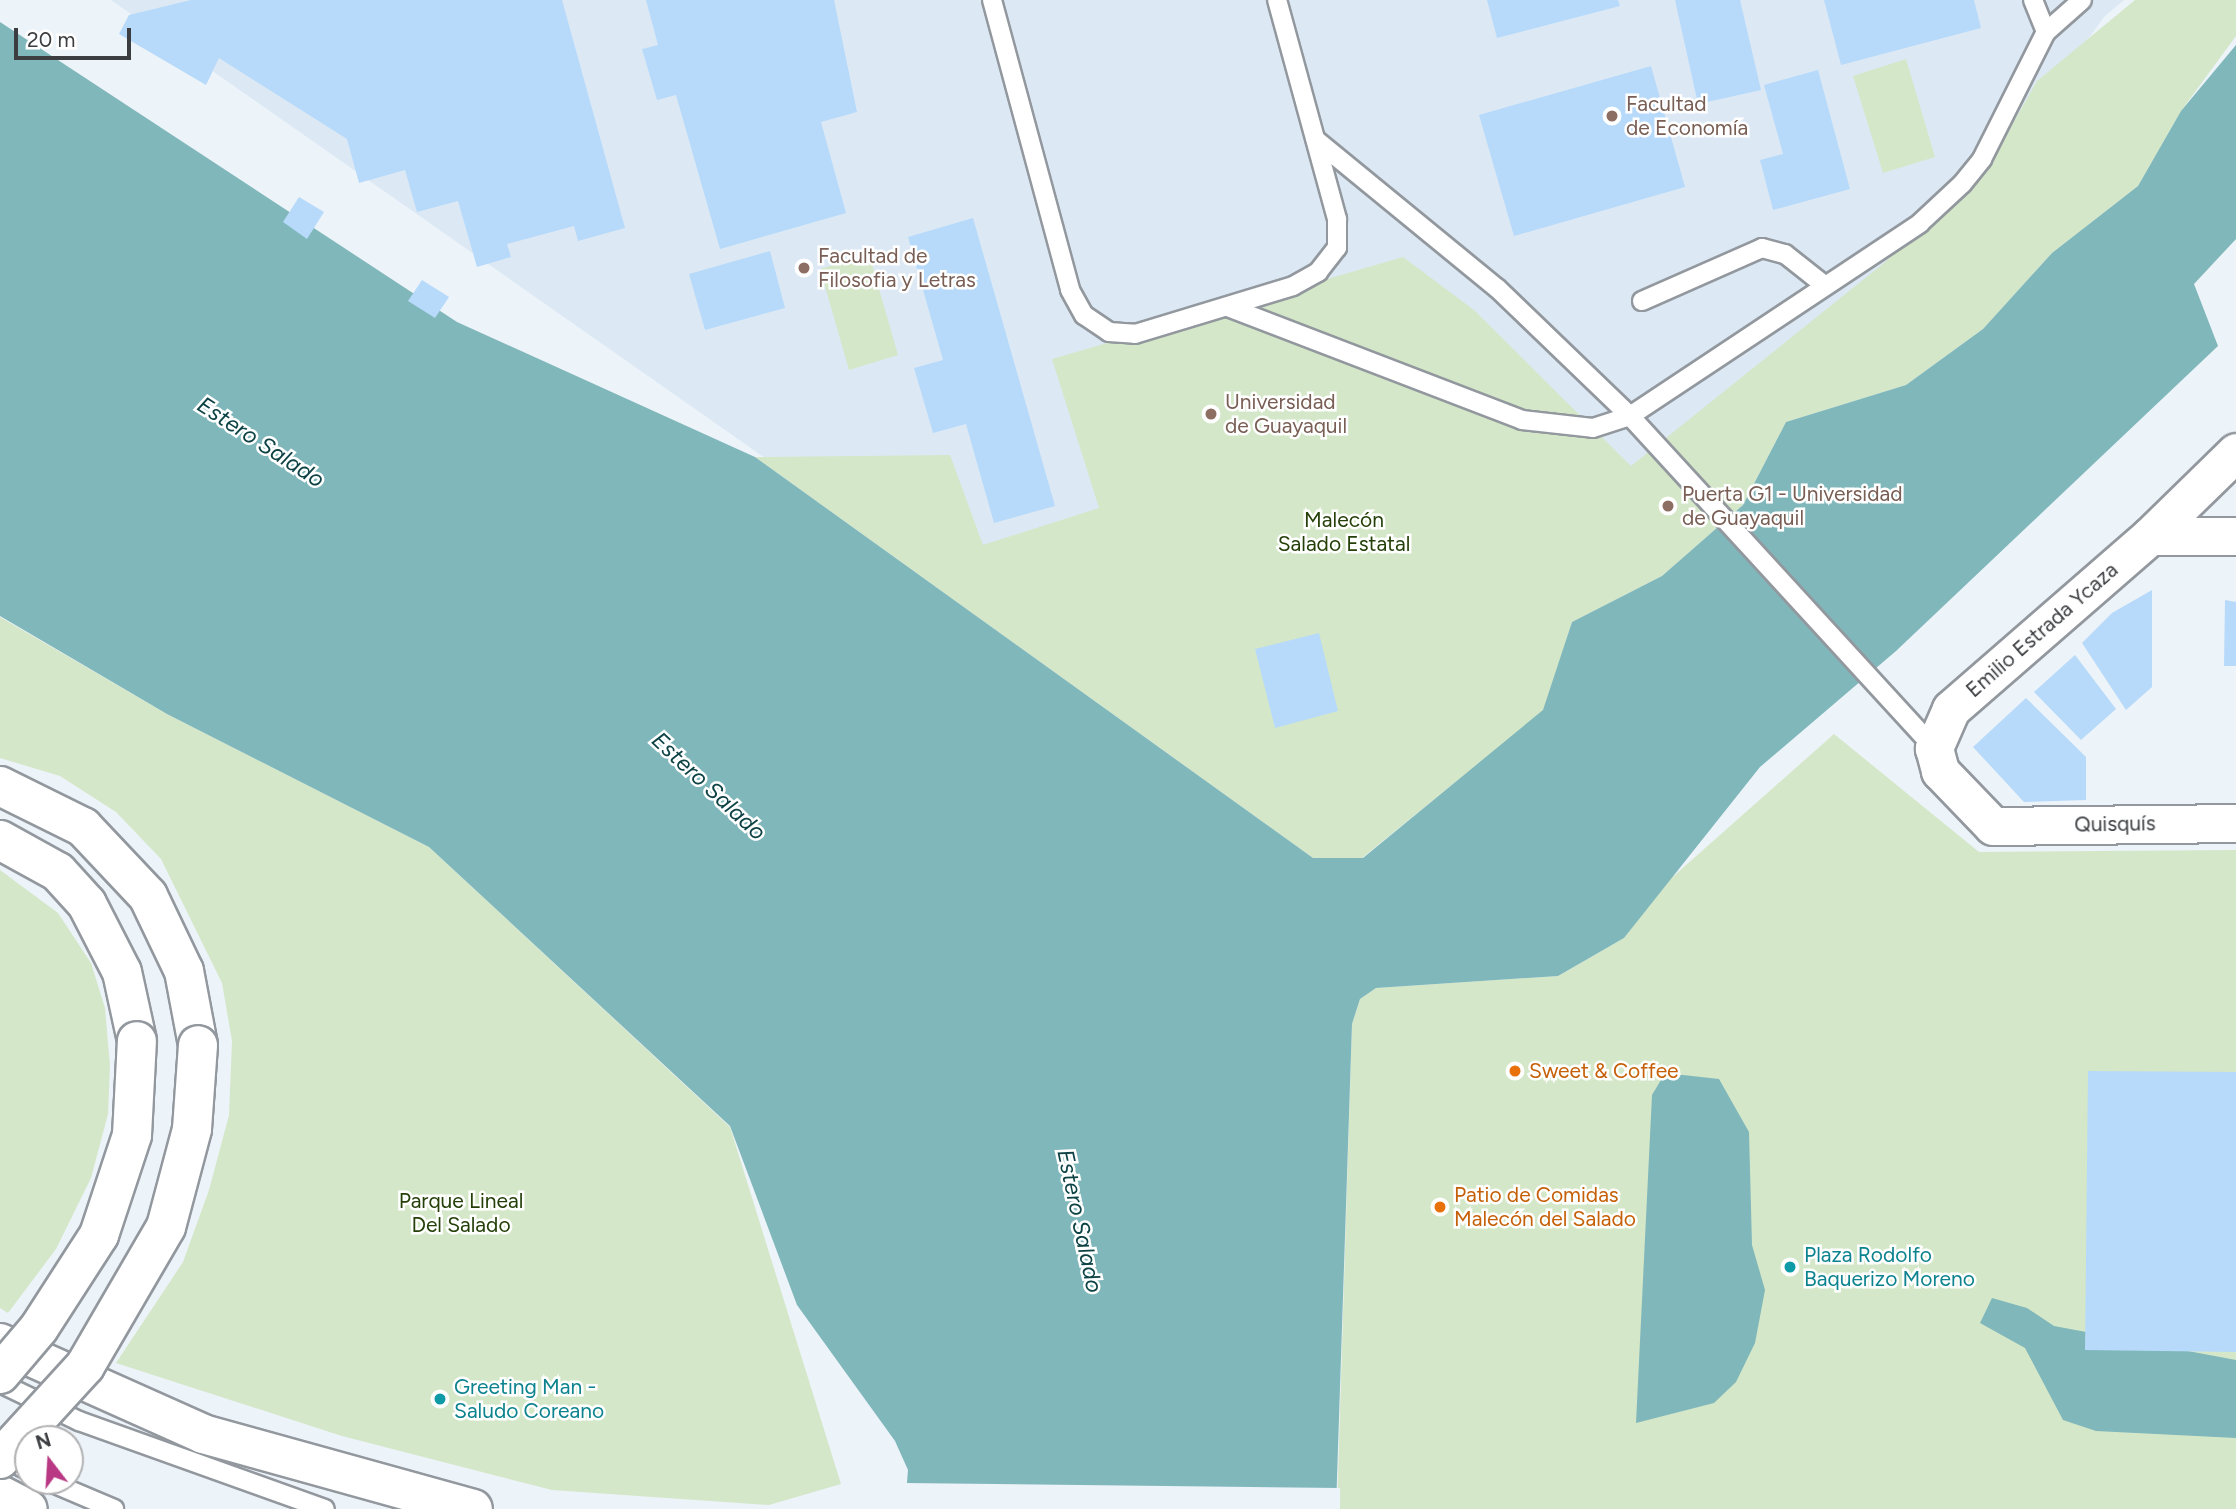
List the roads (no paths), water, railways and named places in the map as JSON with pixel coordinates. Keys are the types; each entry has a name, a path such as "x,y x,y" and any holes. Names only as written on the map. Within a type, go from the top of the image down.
{"main road":[{"path":"0,786 83,827 148,896 184,971 198,1045 192,1129 166,1227 85,1366 0,1457"},
{"path":"0,840 58,872 87,904 121,972 137,1041 132,1135 99,1235 39,1328 0,1374"},
{"path":"0,1343 203,1434 473,1509"},
{"path":"0,1495 28,1509"}],"street":[{"name":"Emilio Estrada Ycaza","path":"1934,748 1951,709 2150,536 2236,452"},
{"path":"2150,536 2236,536"},
{"name":"Quisquís","path":"1934,748 1940,771 1993,825 2236,823"}],"lane":[{"path":"992,0 1070,290 1084,315 1109,332 1135,334 1293,286 1318,272 1336,248 1337,219 1277,0"},
{"path":"2033,0 2046,32"},
{"path":"1228,307 1522,420 1593,428 1630,416 1824,284 1920,223 1962,184 1982,159 2046,32 2082,0"},
{"path":"1316,140 1497,288 1630,416 1904,720 1934,748"},
{"path":"1642,301 1762,248 1786,254 1824,284"},
{"path":"0,1383 79,1421 325,1509"},
{"path":"81,1495 114,1509"}],"water":[{"name":"Estero Salado","path":"0,22 457,322 755,457 1313,858 1363,858 1543,710 1572,622 1662,576 1743,505 1786,422 1906,385 1983,329 2052,253 2138,186 2181,111 2236,45 2236,239 2194,284 2218,346 1896,651 1760,767 1624,938 1558,976 1376,988 1360,999 1352,1024 1336,1509 906,1495 908,1470 895,1441 797,1305 730,1126 429,847 167,714 0,616"},
{"path":"1665,1073 1719,1079 1749,1132 1752,1245 1765,1290 1755,1343 1736,1382 1714,1403 1636,1423 1652,1095"},
{"path":"1992,1298 2027,1308 2054,1326 2236,1360 2236,1438 2096,1431 2063,1420 2025,1348 1980,1323"}],"place":[{"name":"Facultad de Economía","path":"1612,116"},
{"name":"Facultad de Filosofia y Letras","path":"804,268"},
{"name":"Universidad de Guayaquil","path":"1211,414"},
{"name":"Puerta G1 - Universidad de Guayaquil","path":"1668,506"},
{"name":"Sweet & Coffee","path":"1515,1071"},
{"name":"Patio de Comidas Malecón del Salado","path":"1440,1207"},
{"name":"Plaza Rodolfo Baquerizo Moreno","path":"1790,1267"},
{"name":"Greeting Man - Saludo Coreano","path":"440,1399"}],"park label":[{"name":"Malecón Salado Estatal","path":"1344,532"},
{"name":"Parque Lineal Del Salado","path":"461,1213"}]}
